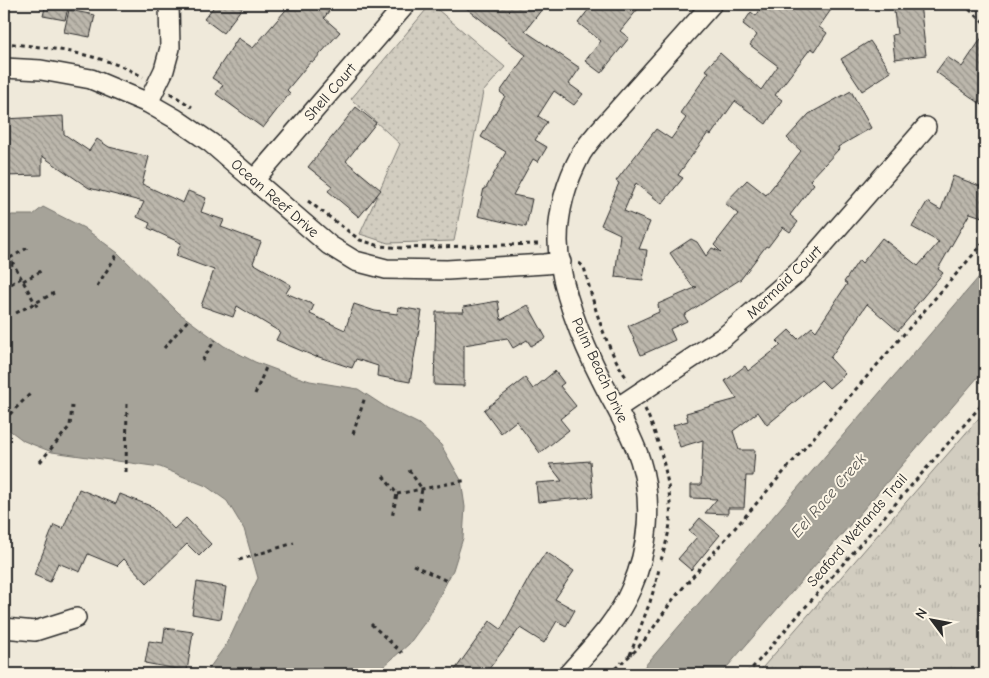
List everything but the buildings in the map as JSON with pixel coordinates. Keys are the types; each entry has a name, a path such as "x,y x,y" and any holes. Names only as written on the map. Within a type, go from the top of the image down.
{"street":[{"path":"148,103 164,70 170,48 169,4"},
{"name":"Shell Court","path":"254,180 406,4"},
{"name":"Palm Beach Drive","path":"568,674 622,607 638,573 646,536 648,501 640,460 632,438 599,374 571,306 558,242 564,196 582,152 597,132 712,4"},
{"name":"Ocean Reef Drive","path":"4,68 41,70 90,79 148,103 176,119 211,143 329,245 355,261 386,269 448,270 561,262"},
{"name":"Mermaid Court","path":"617,408 725,336 802,269 926,127"},
{"path":"4,628 35,631 76,618"}],"path":[{"path":"963,4 985,23"},
{"path":"609,674 630,656 647,637 681,590 985,241"},
{"path":"4,247 39,310"},
{"path":"10,258 29,247"},
{"path":"97,286 118,254"},
{"path":"4,269 13,264"},
{"path":"4,288 41,271"},
{"path":"16,313 54,293"},
{"path":"164,348 188,320"},
{"path":"202,361 215,340"},
{"path":"255,394 267,365"},
{"path":"4,420 32,393"},
{"path":"353,434 364,397"},
{"name":"Seaford Wetlands Trail","path":"746,674 985,401"},
{"path":"126,472 127,402"},
{"path":"40,462 70,426 72,406"},
{"path":"409,470 422,489 418,512"},
{"path":"383,476 397,494"},
{"path":"397,494 466,480"},
{"path":"392,517 397,494"},
{"path":"239,560 294,543"},
{"path":"413,565 449,582"},
{"path":"630,656 656,582 638,573"},
{"path":"371,624 402,653"}],"green space":[{"path":"431,4 505,67 483,92 454,241 388,243 360,234 400,144 351,99"},
{"path":"985,411 985,674 757,674"}],"water":[{"path":"43,207 84,228 118,253 179,313 224,346 255,362 310,381 358,389 387,408 419,424 441,445 461,480 465,507 463,538 453,570 428,618 409,644 375,674 205,674 228,642 258,578 244,529 227,501 206,486 160,467 52,452 24,441 4,426 4,218 12,215 33,215"},
{"name":"Eel Race Creek","path":"985,270 985,369 721,674 638,674"}]}
